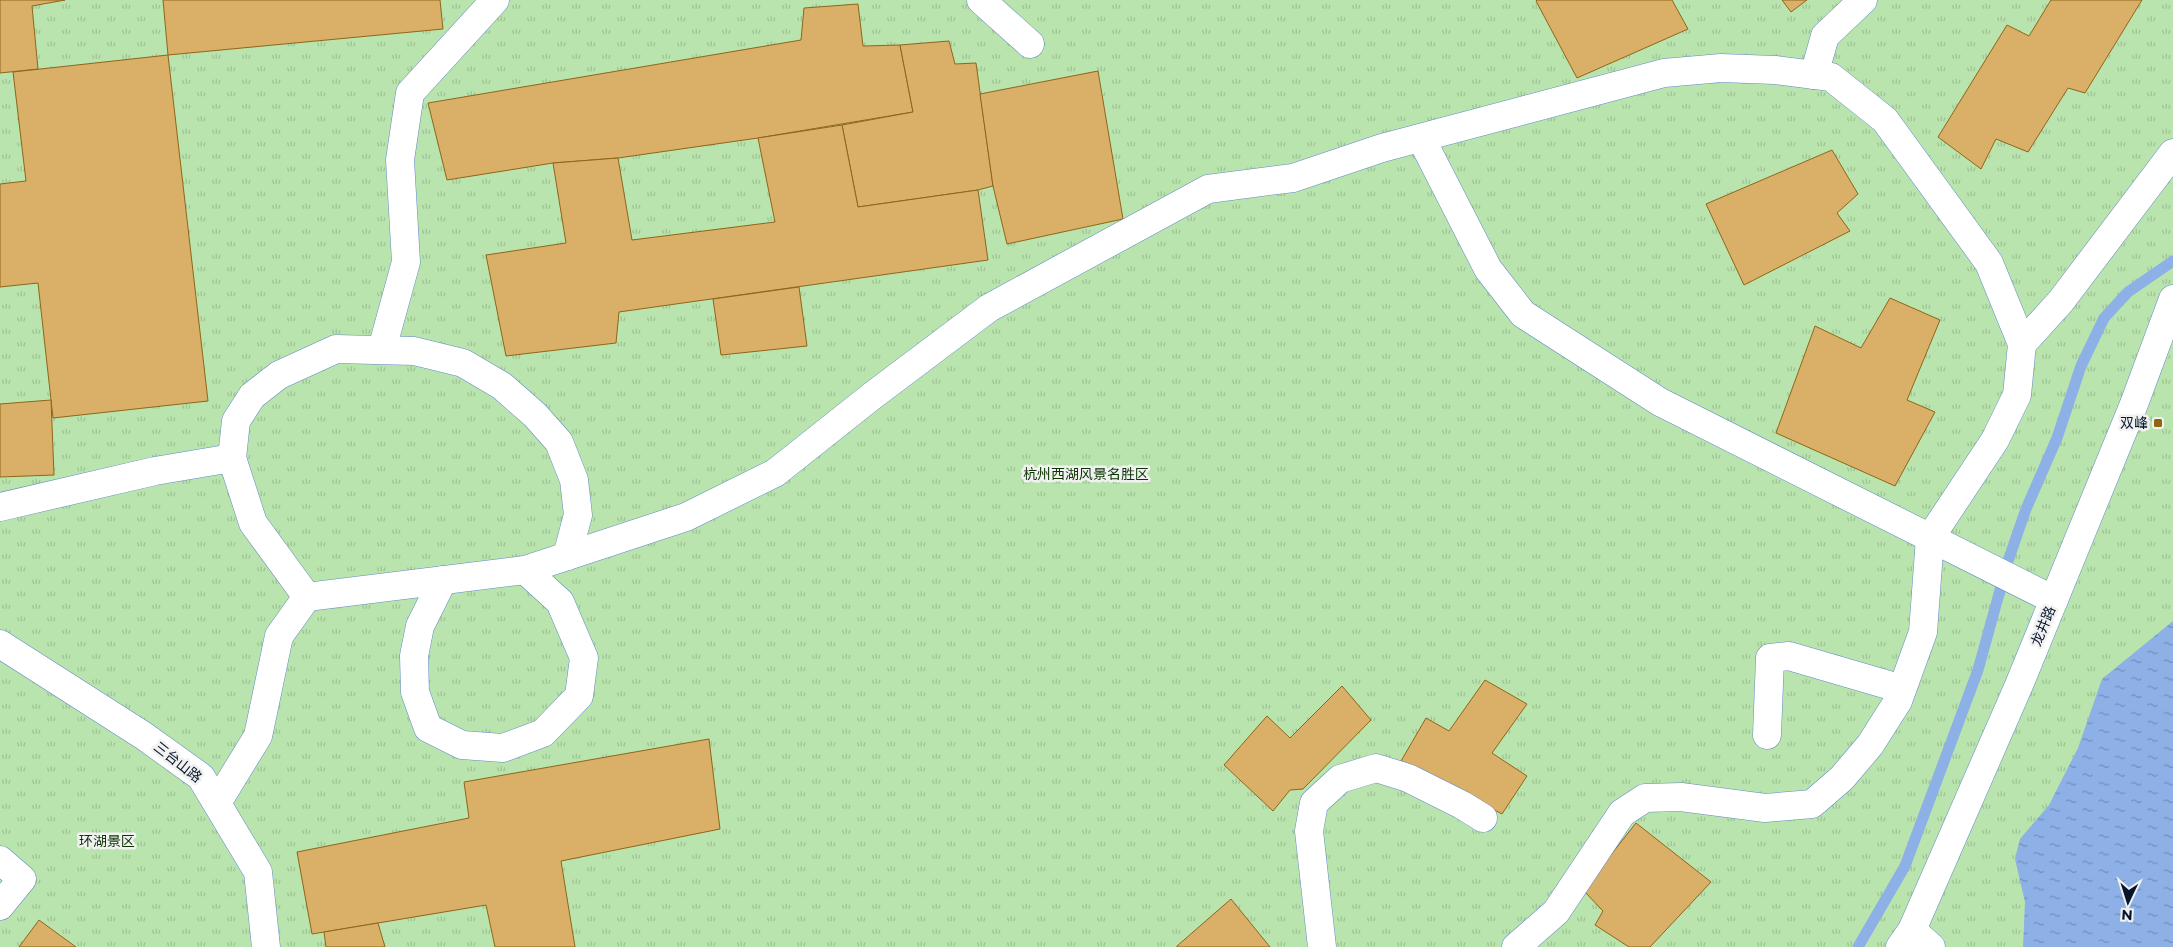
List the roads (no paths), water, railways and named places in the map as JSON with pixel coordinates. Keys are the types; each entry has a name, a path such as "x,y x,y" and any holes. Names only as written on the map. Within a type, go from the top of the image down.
{"street":[{"path":"382,349 406,262 400,160 410,93 495,0"},
{"path":"981,0 1030,44"},
{"path":"1814,75 1825,36 1863,0"},
{"path":"217,803 258,736 278,636 307,597 525,570 686,517 775,473 872,396 989,308 1208,189 1293,178 1382,148 1664,73 1721,68 1776,70 1832,77 1885,120 1989,263 2022,344 2017,395 1995,440 1930,538 1922,632 1898,701 1870,744 1842,778 1812,804 1765,808 1681,797 1645,798 1622,813 1556,912 1516,947"},
{"path":"1421,138 1488,268 1523,314 1660,402 2054,600"},
{"path":"2022,344 2061,301 2173,153"},
{"name":"龙井路","path":"1914,941 2134,404 2173,299"},
{"path":"307,597 253,523 232,458 236,421 252,396 279,375 336,349 414,351 463,363 502,386 535,415 559,442 574,480 578,515 567,556"},
{"path":"0,507 155,471 232,458"},
{"path":"443,580 420,626 414,656 415,692 428,728 462,745 503,748 542,733 579,696 584,658 560,602 525,570"},
{"name":"三台山路","path":"0,644 144,736 201,777 258,872 266,947"},
{"path":"1767,735 1770,658 1789,656 1902,689"},
{"path":"1322,947 1308,831 1314,803 1340,779 1376,768 1408,778 1462,805 1483,818"},
{"path":"0,860 22,879 0,906"}],"water":[{"path":"2173,621 2173,947 2023,947 2025,902 2015,859 2020,839 2049,805 2078,748 2102,679"}],"waterway":[{"path":"1858,947 1905,866 1978,670 2008,561 2026,509 2057,438 2081,366 2104,318 2128,292 2173,261"}],"place":[{"name":"双峰","path":"2158,423"}],"park label":[{"name":"杭州西湖风景名胜区","path":"1086,474"},
{"name":"环湖景区","path":"107,841"}]}
